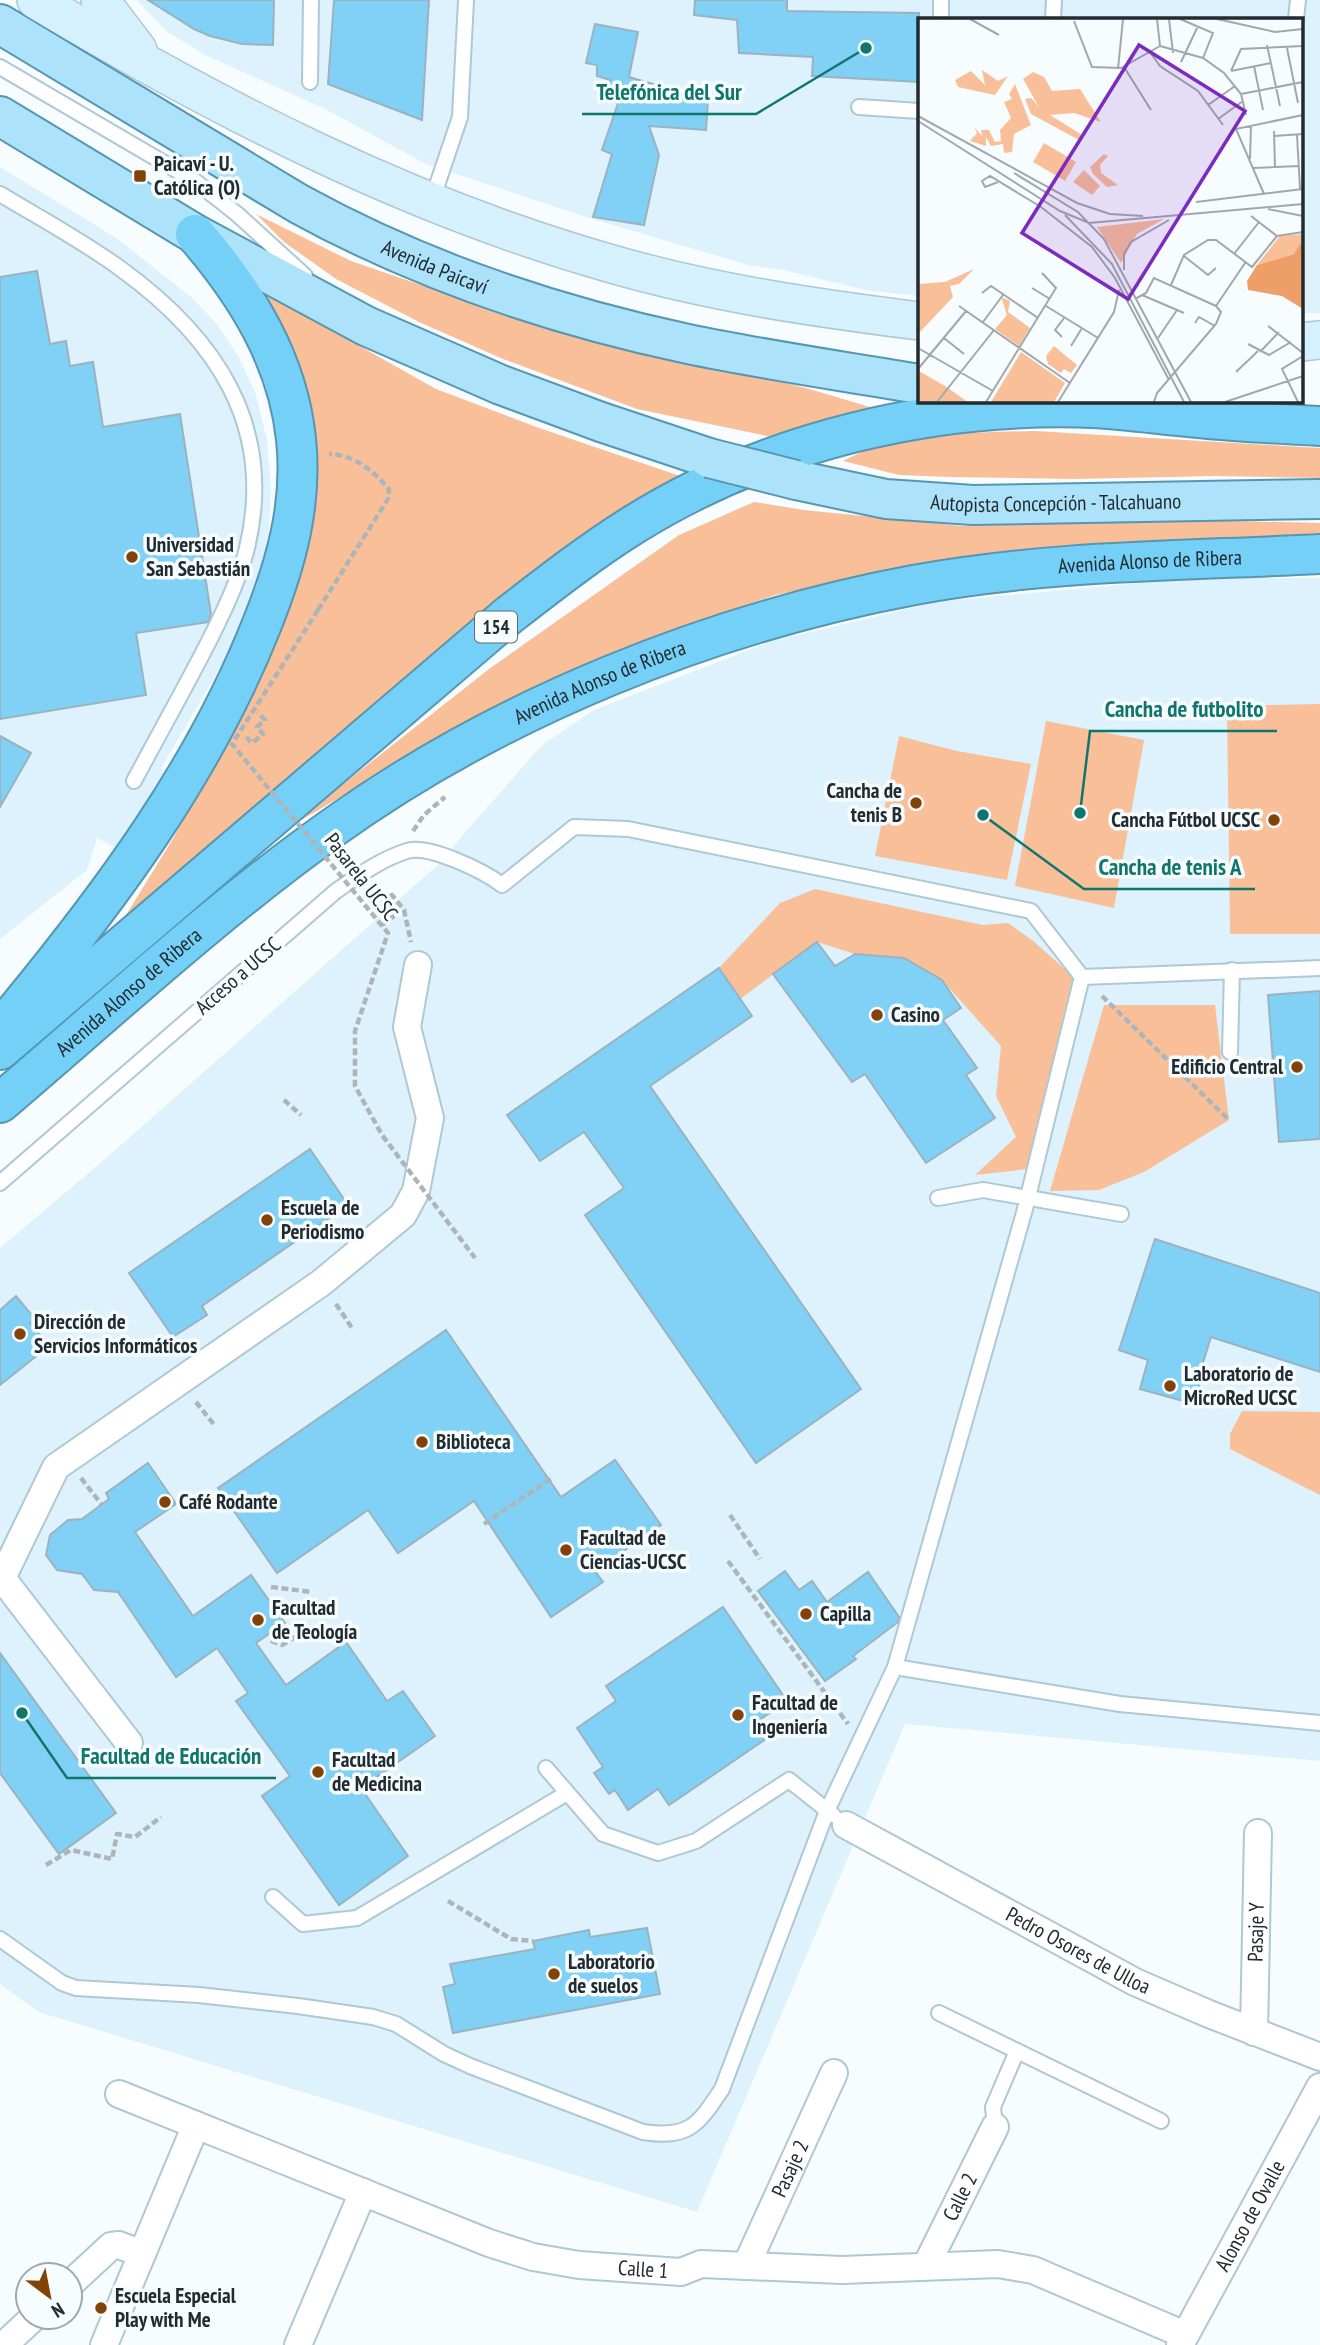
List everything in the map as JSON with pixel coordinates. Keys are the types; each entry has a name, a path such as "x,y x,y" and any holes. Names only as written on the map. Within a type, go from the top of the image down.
{"highway":[{"path":"0,1031 128,867 199,756 252,649 285,560 293,529 298,466 286,384 274,353 240,291 195,234"},
{"name":"154","path":"1093,408 1320,426"},
{"name":"Avenida Alonso de Ribera","path":"0,1050 509,615 633,525 676,500 721,479 771,459 869,428 972,412 1093,408"},
{"name":"Avenida Alonso de Ribera","path":"0,1103 279,866 353,814 457,751 522,717 640,664 775,618 926,583 986,574 1109,562 1320,554"},
{"path":"0,1118 29,1079"}],"main road":[{"name":"Avenida Paicaví","path":"6,37 74,69 310,210 374,242 448,274 554,309 662,338 745,355 918,384"},
{"path":"0,116 195,234 366,326"},
{"name":"Autopista Concepción - Talcahuano","path":"366,326 501,385 709,458 886,499 973,505 1320,499"},
{"path":"1047,402 1093,408"}],"street":[{"path":"36,0 288,139 431,203 505,231 601,261 683,282 827,309 918,321"},
{"path":"100,0 123,33 154,66"},
{"path":"1302,342 1320,340"},
{"path":"129,1743 1,1577 56,1467 321,1283 403,1215 416,1191 430,1118 407,1027 414,955"},
{"name":"Pedro Osores de Ulloa","path":"836,1818 1135,1982 1320,2057"},
{"name":"Pasaje Y","path":"1254,2032 1258,1833"},
{"name":"Pasaje 2","path":"746,2266 834,2073"},
{"name":"Alonso de Ovalle","path":"1183,2340 1320,2087"},
{"name":"Calle 1","path":"119,2094 489,2243 556,2262 681,2272 701,2264 842,2270 998,2264 1033,2270 1183,2340"},
{"path":"104,2345 196,2125"},
{"name":"Calle 2","path":"926,2266 995,2127"},
{"path":"298,2345 363,2192"},
{"path":"84,2271 111,2246 123,2246 142,2254"},
{"path":"2,2344 17,2331"}],"lane":[{"path":"310,82 311,0"},
{"path":"431,203 460,117 466,0"},
{"path":"940,18 941,0"},
{"path":"1053,18 1054,0"},
{"path":"1296,18 1298,0"},
{"path":"0,67 27,80 194,181 237,214 299,271 366,326"},
{"path":"859,107 918,111"},
{"path":"0,194 120,267 166,307 222,370 245,421 255,483 247,550 219,621 134,781"},
{"name":"Acceso a UCSC","path":"0,1183 336,891 373,866 409,849 448,856 502,885 573,827 628,829 1031,911 1082,977"},
{"path":"0,1938 62,1983 76,1988 101,1992 199,1995 373,2017 396,2024 444,2054 470,2066 643,2132 665,2136 683,2132 694,2125 722,2089 836,1818 861,1741 895,1667 1028,1196 1082,977 1320,968"},
{"path":"1230,1052 1233,970"},
{"path":"938,1198 983,1189 1121,1214"},
{"path":"895,1667 1120,1704 1320,1723"},
{"path":"546,1768 603,1835 658,1853 696,1841 789,1780 836,1818"},
{"path":"273,1897 303,1924 357,1918 566,1793"},
{"path":"939,2013 1161,2122"},
{"path":"995,2127 993,2107 1017,2051"}],"path":[{"path":"265,720 257,727 263,734 252,743 241,731 387,499 388,489 359,461 340,454 320,453 298,466"},
{"name":"Pasarela UCSC","path":"241,731 232,744 388,933 355,1031 355,1086 382,1135 475,1258"},
{"path":"382,926 394,916 383,902 392,895 404,910 414,955"},
{"path":"1082,977 1229,1121"},
{"path":"284,1100 301,1115"},
{"path":"74,1469 102,1505"},
{"path":"484,1524 552,1478"},
{"path":"730,1515 760,1559"},
{"path":"728,1561 861,1741"},
{"path":"271,1587 312,1592"},
{"path":"271,1641 282,1645 305,1630 325,1631"},
{"path":"46,1865 71,1850 112,1859 117,1834 135,1837 161,1817"},
{"path":"448,1901 511,1939 533,1941"}],"shaded area":[{"path":"137,0 1320,0 1320,313 1302,313 1302,18 918,18 918,296 865,290 784,270 748,265 586,217 426,164 325,109 203,54 166,31"},
{"name":"Universidad San Sebastián","path":"0,167 115,237 191,297 216,323 238,356 255,392 267,440 271,490 268,537 259,578 244,619 222,664 162,767 166,786 125,852 97,838 87,870 0,939"},
{"path":"256,214 351,261 485,307 813,390 873,408 777,438 637,409 503,359 419,322 336,279 284,242"},
{"path":"260,290 436,389 539,428 680,476 623,509 120,925 174,837 281,630 303,529 306,413 301,371"},
{"path":"1035,431 1320,448 1320,478 950,477 899,475 843,461 873,448 912,439"},
{"path":"754,502 804,510 962,526 1189,520 1320,523 1320,533 1070,548 958,558 775,595 657,636 543,685 412,755 286,829 489,669 679,535"},
{"path":"1194,578 1320,578 1320,1761 905,1724 697,2212 39,2012 0,1984 0,1248 112,1153 448,856 455,844 542,745 594,710 770,642 936,602"},
{"name":"Cancha Fútbol UCSC","path":"1320,704 1320,934 1230,934 1227,706"},
{"path":"1046,721 1144,740 1114,908 1015,886"},
{"path":"899,736 957,751 1031,764 1007,880 875,856"},
{"path":"815,889 983,925 1008,923 1075,978 1028,1169 975,1175 1016,1137 996,1096 1001,1046 942,980 904,958 855,954 817,942 740,999 719,968 780,903"},
{"path":"1104,1005 1215,1005 1229,1120 1144,1172 1099,1190 1050,1191"},
{"path":"1242,1411 1320,1412 1320,1495 1230,1449 1230,1434"}],"building":[{"path":"148,0 274,0 273,45 242,44 210,36"},
{"path":"334,0 429,0 422,120 328,84"},
{"path":"695,0 787,0 787,11 919,13 918,82 812,76 813,57 739,53 737,20 694,15"},
{"path":"595,24 638,32 629,77 708,100 706,130 649,126 659,155 644,225 593,217 612,154 602,150 618,103 609,100 610,80 597,76 597,65 586,63"},
{"path":"37,271 50,344 66,341 70,366 93,362 103,427 180,414 211,614 208,622 136,633 146,695 0,719 0,277"},
{"path":"0,736 31,753 0,807"},
{"path":"817,942 835,966 855,954 904,958 942,980 961,1008 943,1020 977,1068 966,1075 995,1118 926,1163 865,1074 852,1082 773,974"},
{"path":"719,968 752,1016 650,1086 861,1389 756,1463 585,1215 624,1188 584,1132 540,1161 507,1115"},
{"name":"Edificio Central","path":"1320,991 1320,1139 1279,1142 1268,995"},
{"name":"Escuela de Periodismo","path":"310,1149 348,1205 202,1306 207,1315 173,1337 129,1273"},
{"path":"1155,1239 1320,1293 1320,1372 1211,1337 1197,1382 1200,1382 1194,1404 1140,1389 1148,1360 1119,1350"},
{"name":"Dirección de Servicios Informáticos","path":"16,1296 35,1319 30,1323 49,1346 0,1385 0,1310"},
{"path":"446,1330 561,1497 615,1460 661,1525 595,1571 603,1582 551,1617 474,1501 398,1553 368,1510 277,1573 218,1488"},
{"path":"148,1463 176,1504 135,1532 193,1616 251,1575 285,1623 256,1643 286,1685 346,1642 387,1701 403,1691 435,1736 361,1788 408,1856 339,1905 262,1796 290,1776 236,1701 248,1693 217,1648 176,1677 118,1592 94,1590 82,1574 57,1570 46,1555 50,1535 68,1520 82,1519 109,1499 106,1493"},
{"name":"Capilla","path":"785,1571 799,1590 812,1581 827,1602 868,1572 899,1617 898,1622 853,1656 856,1659 825,1681 758,1591"},
{"name":"Facultad de Ingeniería","path":"723,1607 787,1701 755,1723 766,1739 669,1805 658,1789 628,1810 615,1790 609,1794 594,1773 603,1767 577,1728 616,1701 606,1686"},
{"path":"0,1653 116,1813 59,1854 0,1773"},
{"name":"Laboratorio de suelos","path":"647,1928 660,1994 453,2033 443,1987 455,1984 450,1964 535,1949 533,1941 589,1930 590,1937"}],"place":[{"name":"Telefónica del Sur","path":"866,48"},
{"name":"Paicaví - U. Católica (O)","path":"140,176"},
{"name":"Universidad San Sebastián","path":"132,557"},
{"name":"Cancha de tenis B","path":"916,803"},
{"name":"Cancha de futbolito","path":"1080,813"},
{"name":"Cancha de tenis A","path":"983,815"},
{"name":"Cancha Fútbol UCSC","path":"1274,820"},
{"name":"Casino","path":"877,1015"},
{"name":"Edificio Central","path":"1297,1067"},
{"name":"Escuela de Periodismo","path":"267,1220"},
{"name":"Dirección de Servicios Informáticos","path":"20,1334"},
{"name":"Laboratorio de MicroRed UCSC","path":"1170,1386"},
{"name":"Biblioteca","path":"422,1442"},
{"name":"Café Rodante","path":"165,1502"},
{"name":"Facultad de Ciencias-UCSC","path":"566,1550"},
{"name":"Capilla","path":"806,1614"},
{"name":"Facultad de Teología","path":"258,1620"},
{"name":"Facultad de Educación","path":"22,1713"},
{"name":"Facultad de Ingeniería","path":"738,1715"},
{"name":"Facultad de Medicina","path":"318,1772"},
{"name":"Laboratorio de suelos","path":"554,1974"},
{"name":"Escuela Especial Play with Me","path":"101,2308"}]}
